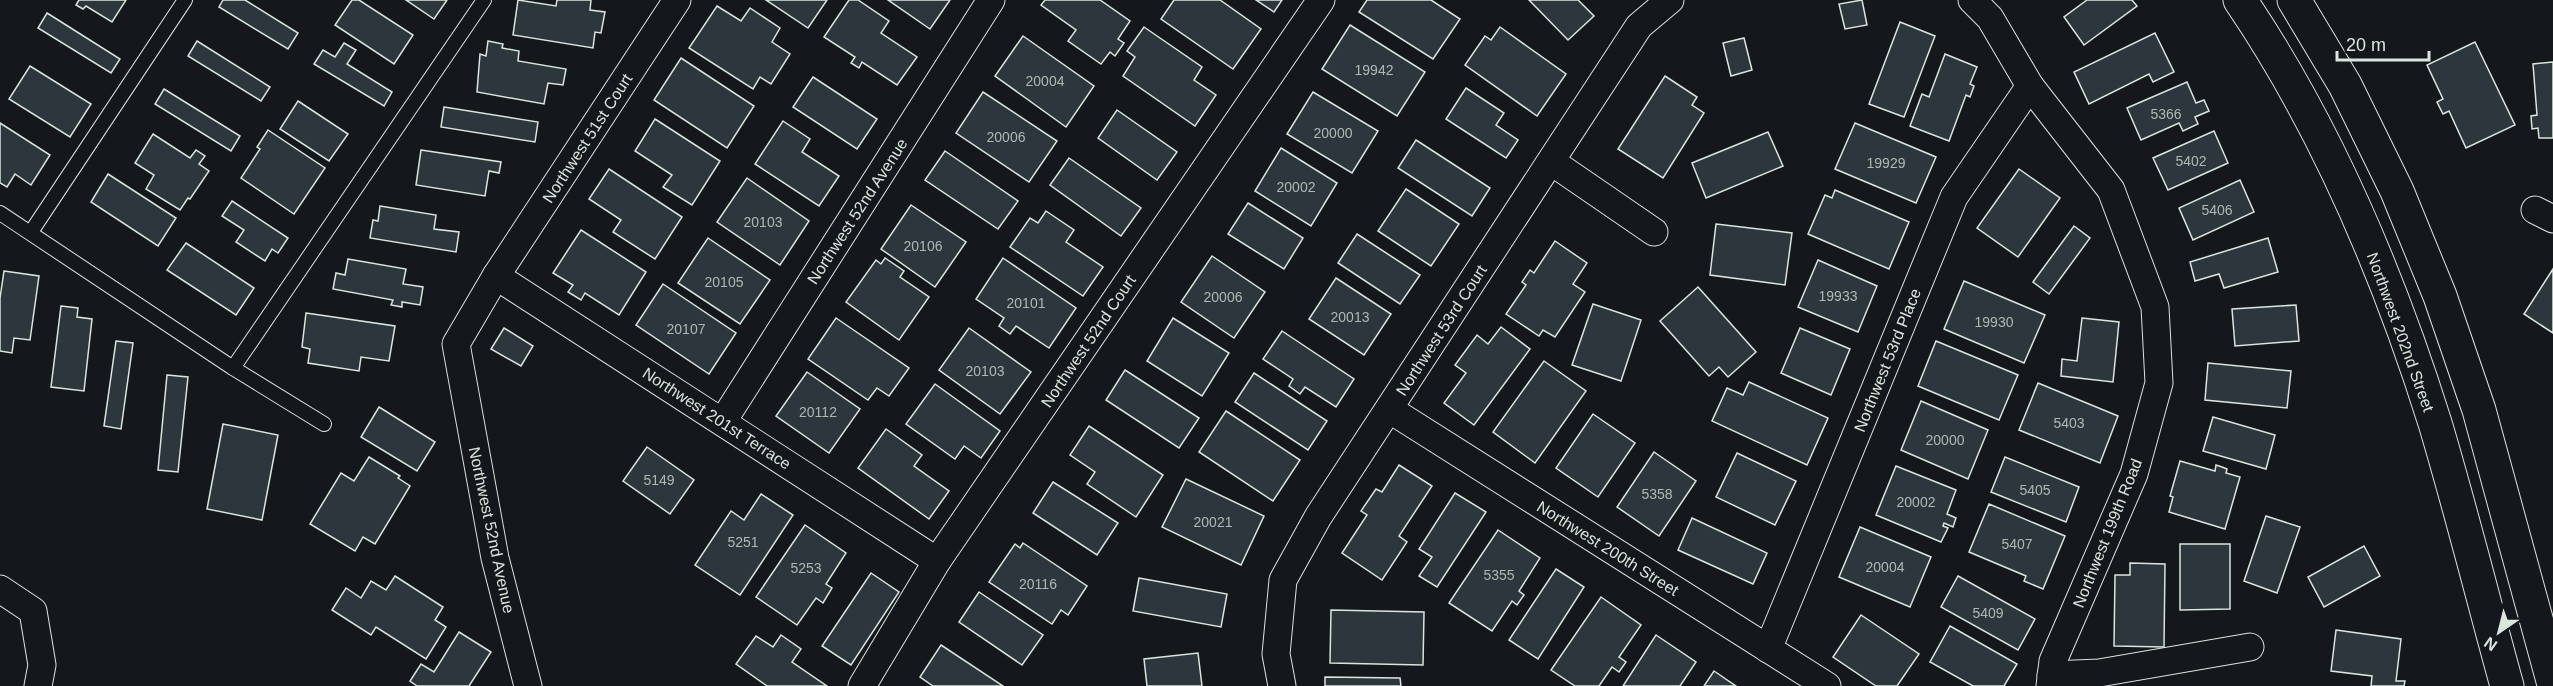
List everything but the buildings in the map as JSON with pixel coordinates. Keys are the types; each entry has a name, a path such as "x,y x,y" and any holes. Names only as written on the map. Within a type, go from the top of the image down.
{"main road":[{"name":"Northwest 202nd Street","path":"2240,0 2305,107 2355,210 2397,312 2435,423 2507,686"},
{"path":"2294,0 2350,96 2397,190 2440,297 2479,410 2553,681"}],"street":[{"name":"Northwest 51st Court","path":"496,276 677,0"},
{"name":"Northwest 52nd Avenue","path":"723,421 991,0"},
{"name":"Northwest 52nd Court","path":"862,686 937,561 1321,0"},
{"name":"Northwest 53rd Court","path":"1282,686 1276,654 1283,580 1318,517 1639,26 1670,0"},
{"name":"Northwest 199th Road","path":"1972,0 1990,18 2030,86 2111,190 2155,307 2159,382 2134,474 2053,662 2051,680"},
{"name":"Northwest 53rd Place","path":"1768,649 1954,197 2030,86"},
{"path":"1552,162 1654,232"},
{"name":"Northwest 201st Terrace","path":"496,276 937,561"},
{"name":"Northwest 52nd Avenue","path":"496,276 456,344 495,558 528,686"},
{"name":"Northwest 200th Street","path":"1389,409 1827,686"},
{"path":"0,589 33,611 40,676"},
{"path":"2051,680 2250,647"}],"lane":[{"path":"30,232 185,0"},
{"path":"233,368 484,0"},
{"path":"0,213 233,368 324,424"}]}
